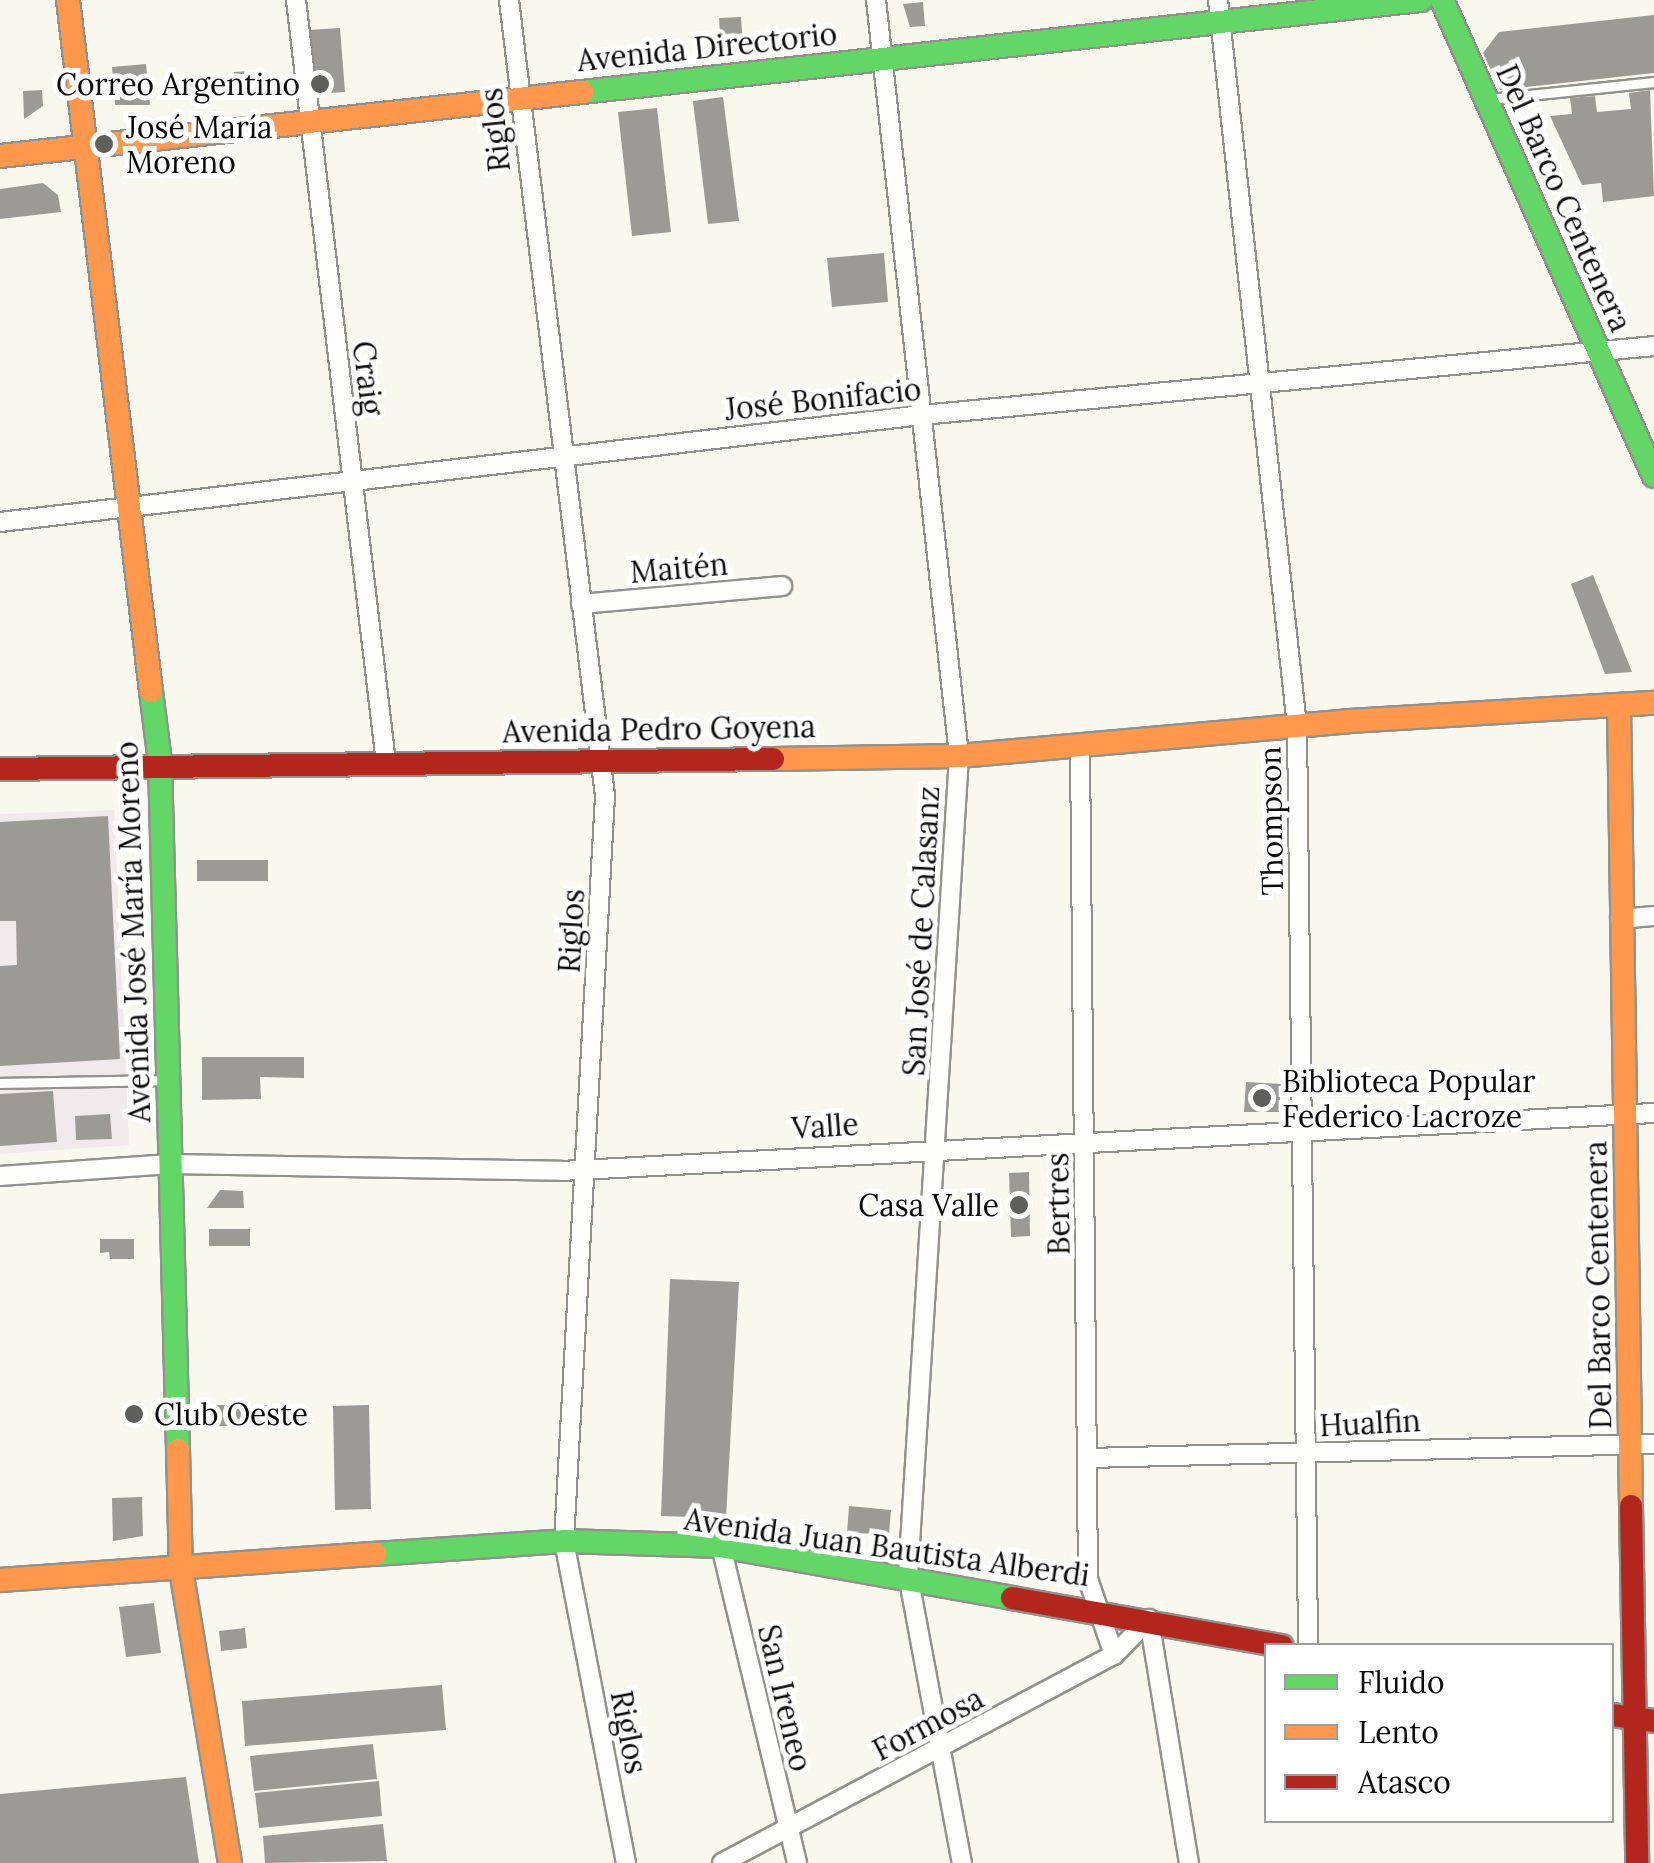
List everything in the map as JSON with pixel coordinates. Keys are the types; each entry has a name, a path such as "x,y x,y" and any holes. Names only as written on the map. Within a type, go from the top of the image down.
{"main road":[{"name":"Avenida José María Moreno","path":"68,0 160,762 181,1570 230,1863"},
{"name":"Avenida Directorio","path":"0,156 882,59 1219,12 1421,0"},
{"name":"Del Barco Centenera","path":"1442,0 1654,476"},
{"name":"Avenida Pedro Goyena","path":"0,770 160,762 959,756 1308,726 1349,731 1545,720 1582,710 1654,703"},
{"name":"Del Barco Centenera","path":"1619,707 1625,1115 1643,1444 1645,1720 1637,1863"},
{"name":"Avenida Juan Bautista Alberdi","path":"0,1580 564,1541 721,1546 908,1575 1267,1643"},
{"path":"1614,1714 1645,1720"}],"street":[{"name":"Craig","path":"296,0 386,763"},
{"name":"Riglos","path":"509,0 604,796 564,1541 626,1863"},
{"name":"San José de Calasanz","path":"876,0 959,756 908,1575 962,1863"},
{"name":"Thompson","path":"1219,12 1256,383 1308,726 1304,1128 1308,1643"},
{"name":"José Bonifacio","path":"0,522 922,416 1654,346"},
{"name":"Maitén","path":"581,604 782,586"},
{"name":"Bertres","path":"1080,748 1088,1579 1114,1655"},
{"path":"1620,919 1654,916"},
{"name":"Valle","path":"0,1176 172,1164 586,1168 936,1146 1654,1112"},
{"name":"Hualfin","path":"1088,1458 1643,1444"},
{"name":"San Ireneo","path":"721,1546 797,1863"},
{"path":"1149,1619 1189,1863"},
{"name":"Formosa","path":"722,1863 1114,1655 1149,1619"}],"lane":[{"path":"1487,99 1654,82"},
{"path":"0,1083 167,1080"}],"shaded area":[{"path":"114,810 129,1145 0,1154 0,814"}],"building":[{"path":"923,2 925,26 910,27 903,4"},
{"path":"1654,15 1654,73 1500,90 1483,53 1499,32"},
{"path":"741,17 743,47 721,49 719,18"},
{"path":"340,28 345,92 313,94 308,30"},
{"path":"146,64 150,105 115,105 112,67"},
{"path":"250,71 252,98 236,99 234,72"},
{"path":"42,90 43,106 24,119 23,91"},
{"path":"1650,90 1654,196 1603,202 1601,183 1582,185 1550,116 1572,114 1570,98 1595,96 1597,112 1631,109 1629,93"},
{"path":"723,97 739,221 708,224 693,101"},
{"path":"657,108 671,232 632,236 618,112"},
{"path":"43,183 58,195 61,212 0,219 0,189"},
{"path":"884,253 888,302 832,307 827,258"},
{"path":"1593,575 1632,672 1605,674 1571,584"},
{"path":"108,816 120,1059 0,1066 0,966 17,965 16,921 0,921 0,822"},
{"path":"197,860 268,860 268,881 197,881"},
{"path":"202,1057 304,1057 304,1078 260,1077 261,1099 202,1100"},
{"name":"Biblioteca Popular Federico Lacroze","path":"1246,1082 1281,1084 1279,1112 1244,1112"},
{"path":"53,1091 57,1142 0,1146 0,1094"},
{"path":"110,1114 112,1139 76,1140 75,1116"},
{"name":"Casa Valle","path":"1029,1172 1030,1236 1011,1237 1009,1173"},
{"path":"220,1190 243,1191 244,1208 207,1208"},
{"path":"209,1229 250,1229 250,1246 209,1246"},
{"path":"100,1239 134,1239 134,1259 110,1259 109,1252 100,1253"},
{"path":"670,1279 739,1282 726,1518 661,1516"},
{"path":"200,1405 277,1405 277,1426 200,1426"},
{"path":"369,1405 371,1509 335,1510 333,1406"},
{"path":"142,1497 143,1536 113,1541 112,1498"},
{"path":"849,1506 891,1510 889,1534 847,1533"},
{"path":"154,1603 161,1653 126,1657 119,1607"},
{"path":"245,1628 247,1648 221,1651 219,1631"},
{"path":"442,1685 446,1730 245,1746 242,1701"},
{"path":"373,1744 377,1779 254,1791 250,1756"},
{"path":"186,1777 199,1863 0,1863 0,1794"},
{"path":"379,1781 382,1816 259,1828 255,1793"},
{"path":"383,1824 387,1861 265,1863 263,1836"}],"traffic: fast":[{"path":"582,92 1421,0"},
{"path":"1442,0 1654,476"},
{"path":"151,691 160,762 178,1450"},
{"path":"375,1554 564,1541 721,1546 1012,1598"}],"traffic: slow":[{"path":"68,0 151,691"},
{"path":"0,156 582,92"},
{"path":"773,759 959,756 1348,721 1654,703"},
{"path":"1619,707 1631,1506"},
{"path":"178,1450 181,1570 230,1863"},
{"path":"0,1580 375,1554"}],"traffic: jam":[{"path":"0,769 773,759"},
{"path":"1631,1506 1637,1863"},
{"path":"1012,1598 1265,1643"},
{"path":"1614,1715 1654,1721"}],"place":[{"name":"Correo Argentino","path":"320,84"},
{"name":"José María Moreno","path":"104,144"},
{"name":"Biblioteca Popular Federico Lacroze","path":"1262,1098"},
{"name":"Casa Valle","path":"1019,1205"},
{"name":"Club Oeste","path":"134,1414"}]}
